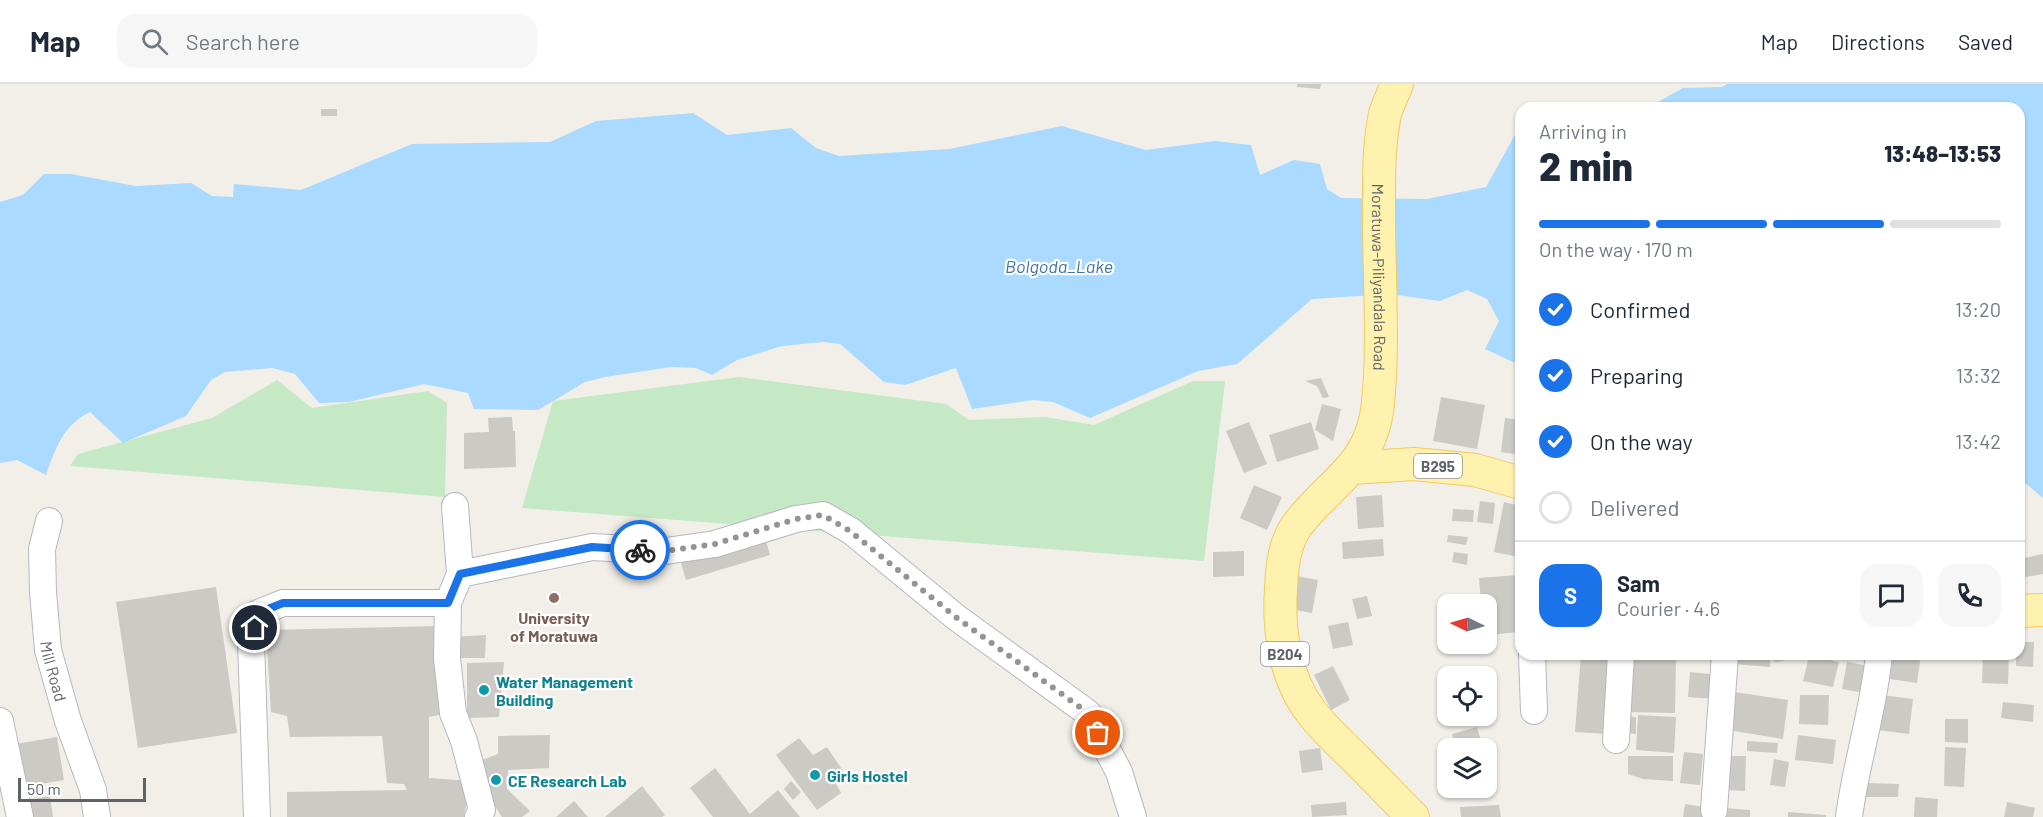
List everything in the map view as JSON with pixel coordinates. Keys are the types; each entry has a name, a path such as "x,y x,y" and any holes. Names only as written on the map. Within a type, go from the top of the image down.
{"main road":[{"name":"Moratuwa-Piliyandala Road","path":"1352,468 1363,453 1372,434 1378,406 1381,348 1379,157 1386,111 1397,84"},
{"name":"B295","path":"1352,468 1414,464 1475,470 1515,481"},
{"name":"B204","path":"1352,468 1298,524 1291,536 1284,557 1280,599 1285,653 1289,668 1311,711 1413,817"},
{"path":"2025,611 2043,610"}],"street":[{"path":"455,506 460,574 448,603 447,658 453,713 464,741 482,810 478,817"},
{"path":"460,574 592,547 666,551 715,544 796,519 823,515 850,531 957,618 1088,713 1119,772 1133,817"},
{"name":"Mill Road","path":"49,521 42,549 48,650 68,721 93,790 97,817"},
{"path":"257,817 252,642 258,613 283,603 448,603"},
{"path":"1532,660 1534,711"},
{"path":"1616,740 1621,660"},
{"path":"1714,810 1725,660"},
{"path":"1848,817 1869,724 1878,660"},
{"path":"0,721 20,817"}],"green space":[{"path":"739,377 946,404 969,420 1045,417 1094,425 1193,381 1225,381 1204,561 522,508 553,401"},
{"path":"277,380 312,408 428,391 447,403 445,497 70,466 78,454 212,418"}],"water":[{"path":"1727,84 2043,84 2043,498 2025,483 2025,102 1658,102 1683,88 1722,87"},
{"name":"Bolgoda_Lake","path":"693,113 727,135 791,128 816,148 839,156 949,149 1062,126 1146,150 1215,141 1251,145 1260,175 1294,160 1320,164 1327,189 1341,198 1427,199 1486,187 1515,135 1515,362 1485,349 1499,321 1487,299 1467,290 1440,301 1390,294 1312,299 1237,364 1198,371 1090,418 1053,402 1033,400 972,409 956,368 905,385 884,382 840,344 823,342 782,346 737,360 712,375 696,368 671,367 605,377 585,382 538,410 474,409 468,393 424,384 349,402 319,403 295,374 272,368 225,372 211,380 186,416 123,443 90,412 66,431 46,475 17,460 0,463 0,202 23,195 44,174 71,174 136,186 191,183 212,196 233,197 234,184 301,190 412,144 550,142 596,121"}],"building":[{"path":"1297,84 1321,84 1320,89 1297,87"},
{"path":"321,109 337,109 337,116 321,116"},
{"path":"1321,378 1329,397 1323,398 1317,386 1305,381"},
{"path":"1441,397 1485,405 1477,449 1433,441"},
{"path":"1322,404 1341,409 1333,441 1315,430"},
{"path":"512,417 513,431 515,431 516,467 464,469 464,433 489,432 488,418"},
{"path":"1505,418 1515,419 1515,454 1501,452"},
{"path":"1249,422 1267,464 1244,473 1226,431"},
{"path":"1311,422 1319,449 1277,462 1269,435"},
{"path":"1254,485 1282,497 1267,530 1240,518"},
{"path":"1382,495 1384,527 1358,529 1356,497"},
{"path":"1480,501 1495,503 1493,524 1477,522"},
{"path":"1504,502 1515,505 1515,556 1494,552"},
{"path":"1453,509 1474,510 1473,522 1452,521"},
{"path":"761,524 770,555 686,580 677,549"},
{"path":"1448,535 1468,537 1466,545 1447,542"},
{"path":"1383,539 1384,556 1343,559 1342,542"},
{"path":"1244,551 1244,576 1213,577 1213,552"},
{"path":"1454,552 1468,554 1467,565 1452,562"},
{"path":"2043,554 2043,574 2025,577 2025,558"},
{"path":"1291,575 1318,580 1312,613 1286,608"},
{"path":"1515,575 1515,633 1497,634 1497,594 1480,594 1479,578"},
{"path":"216,587 237,733 138,748 116,602"},
{"path":"1367,596 1372,616 1357,619 1352,599"},
{"path":"1348,622 1353,645 1333,649 1328,626"},
{"path":"439,626 439,715 429,717 429,778 470,781 464,817 287,817 287,792 407,790 404,784 387,783 382,736 290,737 287,716 271,712 266,630"},
{"path":"486,635 485,658 448,658 450,637"},
{"path":"2025,642 2034,642 2033,667 2016,666 2016,660 2025,660"},
{"path":"1581,660 1614,660 1608,734 1575,732"},
{"path":"1626,660 1676,660 1675,713 1625,712"},
{"path":"1733,660 1770,660 1770,667 1733,664"},
{"path":"1808,660 1839,662 1833,687 1803,681"},
{"path":"1892,660 1920,660 1917,683 1890,679"},
{"path":"1983,660 2009,660 2008,684 1982,683"},
{"name":"Water Management Building","path":"504,662 499,717 467,718 467,663"},
{"path":"1847,662 1869,666 1864,693 1842,689"},
{"path":"1333,666 1350,700 1331,710 1314,675"},
{"path":"1690,672 1718,675 1715,699 1688,697"},
{"path":"1734,692 1788,700 1783,739 1728,730"},
{"path":"1800,695 1829,695 1828,725 1799,724"},
{"path":"1882,695 1913,699 1909,734 1877,730"},
{"path":"2003,702 2034,705 2033,722 2001,718"},
{"path":"1638,715 1676,717 1674,753 1636,750"},
{"path":"1626,716 1636,717 1636,734 1626,733"},
{"path":"1945,719 1968,719 1968,743 1945,742"},
{"path":"1477,727 1480,738 1453,738 1452,734"},
{"name":"CE Research Lab","path":"550,735 549,768 508,770 507,789 530,811 522,817 502,817 485,791 482,760 498,754 498,736"},
{"path":"1798,735 1836,740 1833,764 1795,760"},
{"path":"57,737 64,780 17,788 10,745"},
{"name":"Girls Hostel","path":"799,738 813,755 827,747 843,771 834,780 841,793 817,810 776,755"},
{"path":"1747,741 1778,743 1777,753 1747,751"},
{"path":"1945,747 1966,748 1964,787 1944,786"},
{"path":"1320,748 1323,770 1302,773 1299,751"},
{"path":"1684,752 1703,754 1700,785 1680,783"},
{"path":"1628,756 1673,756 1673,781 1643,779 1628,774"},
{"path":"1727,756 1746,756 1745,791 1726,790"},
{"path":"1774,759 1789,762 1785,787 1770,785"},
{"path":"715,768 750,814 778,790 800,817 713,817 690,788"},
{"path":"791,781 801,792 793,800 784,789"},
{"path":"1866,783 1899,784 1898,797 1866,797"},
{"path":"642,786 665,815 662,817 605,817"},
{"path":"50,796 53,817 25,817 22,801"},
{"path":"1915,797 1938,799 1937,817 1914,817"},
{"path":"574,801 588,817 556,817"},
{"path":"1346,802 1347,815 1312,817 1311,805"},
{"path":"2007,802 2035,808 2033,817 2004,817"},
{"path":"1685,804 1710,808 1709,817 1683,817"},
{"path":"1499,805 1501,817 1461,817 1460,807"},
{"path":"1724,808 1750,810 1750,817 1723,817"},
{"path":"1788,812 1826,815 1826,817 1788,817"}],"way so far":[{"path":"640,550 666,551 715,544 796,519 823,515 850,531 957,618 1088,713 1098,733"}],"place":[{"name":"University of Moratuwa","path":"554,598"},
{"name":"Water Management Building","path":"484,690"},
{"name":"Girls Hostel","path":"815,775"},
{"name":"CE Research Lab","path":"496,780"}],"route":[{"path":"255,628 258,613 283,603 448,603 460,574 592,547 640,550"}]}
